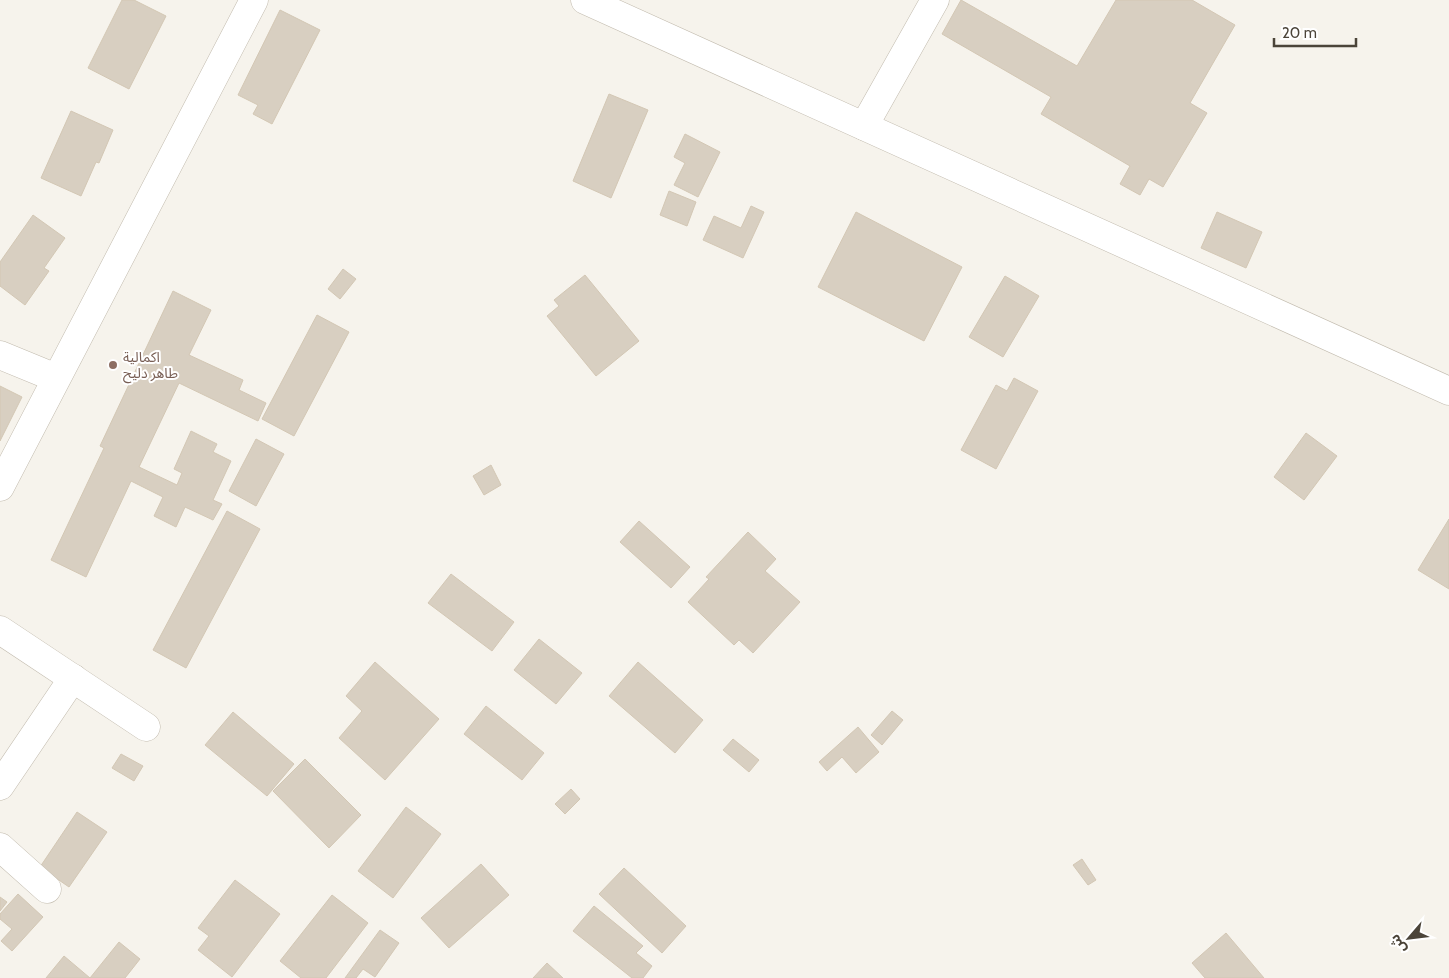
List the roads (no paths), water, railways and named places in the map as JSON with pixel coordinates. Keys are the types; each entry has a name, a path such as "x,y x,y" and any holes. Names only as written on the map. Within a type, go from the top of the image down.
{"street":[{"path":"0,486 254,0"},
{"path":"585,0 1449,391"},
{"path":"864,126 935,0"},
{"path":"0,355 56,378"},
{"path":"0,630 146,727"},
{"path":"0,786 72,678"},
{"path":"0,847 47,889"}],"place":[{"name":"اكمالية طاهر دليح","path":"113,365"}]}
